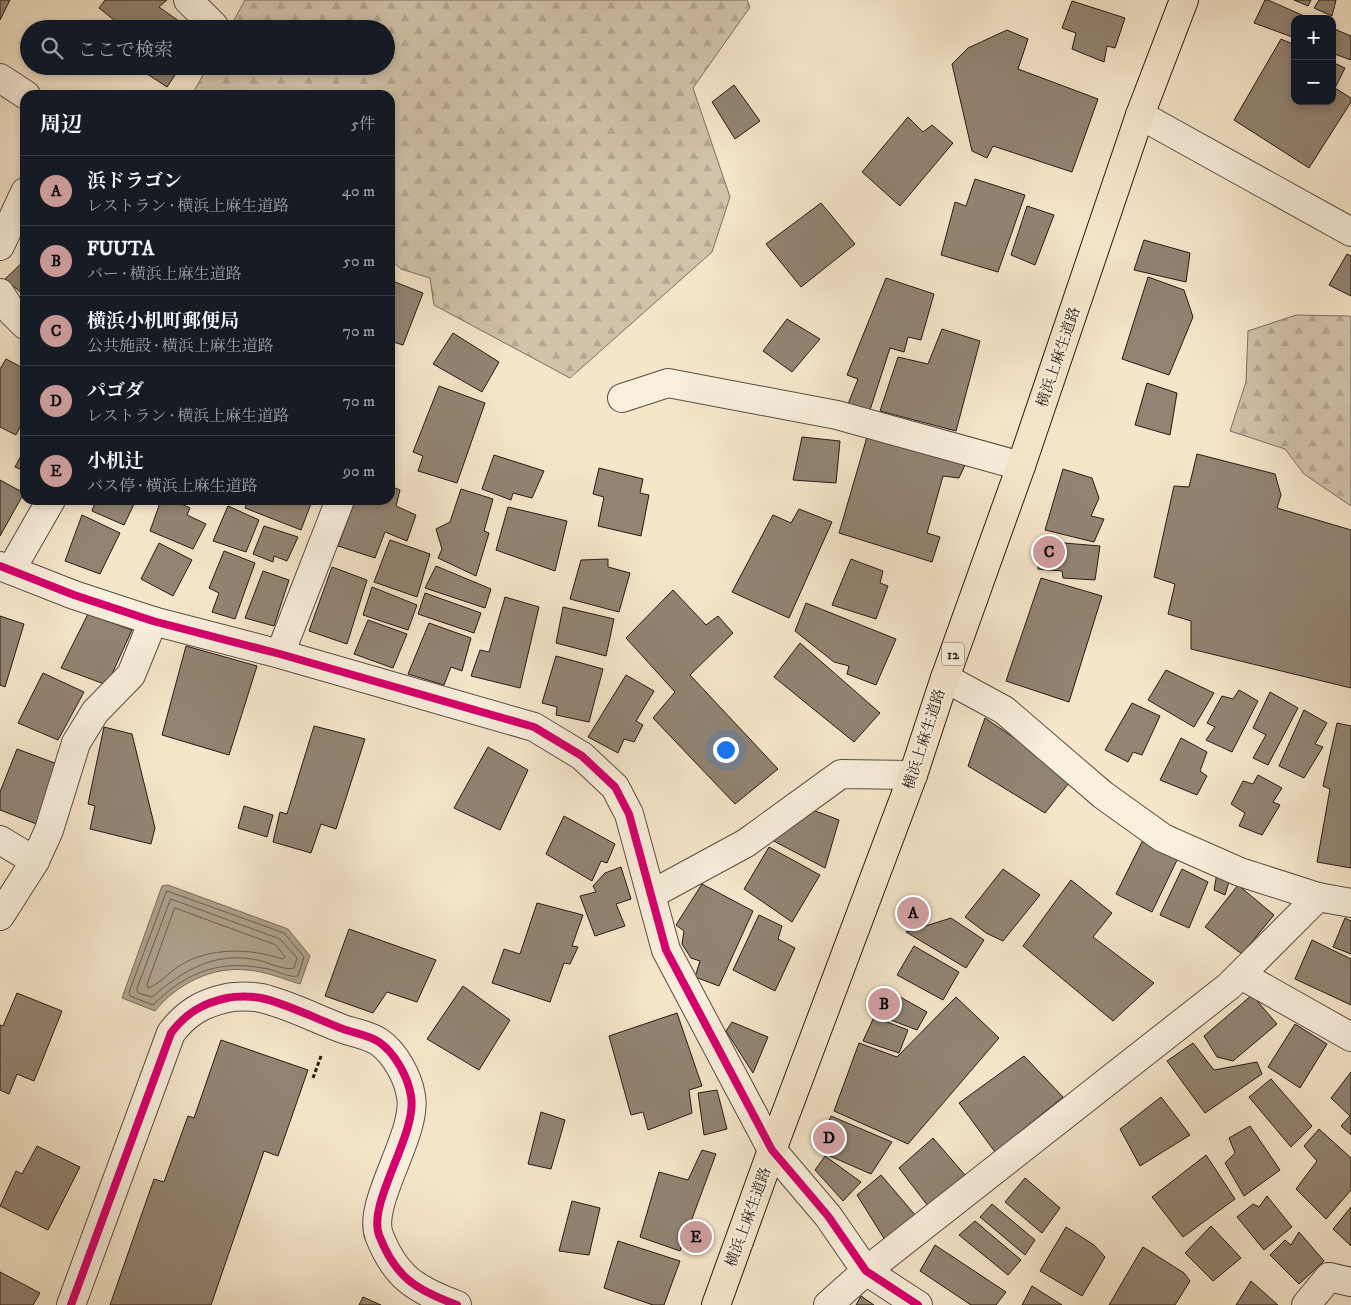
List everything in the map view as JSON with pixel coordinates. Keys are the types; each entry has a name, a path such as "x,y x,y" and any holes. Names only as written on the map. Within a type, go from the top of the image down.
{"main road":[{"name":"横浜上麻生道路","path":"716,1305 772,1150 913,775 945,678 1021,466 1140,115 1184,0"}],"street":[{"path":"188,0 208,20"},
{"path":"0,78 20,91"},
{"path":"1140,115 1351,232"},
{"path":"0,246 20,203"},
{"path":"0,293 12,312 20,320"},
{"path":"622,398 668,383 837,415 1021,466"},
{"path":"49,505 6,568 74,595 153,621 280,654 534,727 582,756 614,787 629,814 666,950 772,1150 828,1216 866,1271 918,1305"},
{"path":"280,654 338,505"},
{"path":"0,916 35,861 50,830 76,744 95,712 131,676 153,621"},
{"path":"945,678 1004,710 1103,795 1163,838 1240,872 1318,897 1351,903"},
{"path":"652,894 746,843 841,774 913,775"},
{"path":"0,840 35,861"},
{"path":"828,1305 866,1271 1241,975 1318,897"},
{"path":"1241,975 1351,1037"},
{"path":"71,1305 171,1033 184,1016 192,1011 229,997 261,998 378,1042 394,1057 404,1076 411,1097 410,1118 380,1206 377,1232 386,1251 410,1282 426,1294 456,1305"},
{"path":"1306,1305 1329,1276 1351,1282"}],"green space":[{"path":"245,0 747,0 750,7 693,88 730,197 712,252 570,378 434,305 430,278 401,269 395,264 395,90 195,90 203,75 395,75 395,20 234,20"},
{"path":"1296,315 1351,317 1351,506 1304,474 1285,449 1230,431 1246,382 1248,331"}],"water":[{"path":"168,885 288,929 310,956 300,984 260,972 247,970 221,971 208,974 185,985 164,1001 155,1011 122,998 162,886"}],"building":[{"path":"0,0 10,0 0,20"},
{"path":"105,0 167,0 159,7 177,20 114,20 99,8"},
{"path":"1265,0 1302,15 1291,15 1291,37 1254,23"},
{"path":"1294,0 1311,0 1308,6"},
{"path":"1319,0 1336,0 1332,15 1314,8"},
{"path":"1072,1 1125,18 1115,48 1107,46 1104,62 1072,49 1076,33 1062,28"},
{"path":"1007,30 1028,39 1018,69 1098,99 1072,172 993,146 987,158 972,151 952,64 968,48"},
{"path":"1336,30 1351,36 1351,60 1336,54"},
{"path":"1281,39 1291,43 1291,105 1336,105 1336,89 1351,98 1351,102 1309,168 1234,120"},
{"path":"1336,64 1345,68 1336,86"},
{"path":"149,75 175,75 167,87"},
{"path":"734,85 760,121 735,139 712,102"},
{"path":"908,117 923,132 932,125 953,143 900,206 862,172"},
{"path":"975,179 1025,195 998,272 941,255 955,202 966,206"},
{"path":"821,203 855,244 801,287 766,244"},
{"path":"1027,206 1054,215 1035,265 1011,255"},
{"path":"1144,240 1190,253 1186,282 1134,270"},
{"path":"1347,254 1351,256 1351,296 1329,285"},
{"path":"20,265 20,292 5,279"},
{"path":"1148,277 1184,290 1193,317 1169,375 1122,359"},
{"path":"886,278 934,294 921,340 908,337 904,352 890,348 870,410 848,404 858,379 847,375"},
{"path":"395,282 423,293 403,345 395,343"},
{"path":"787,319 820,339 792,372 763,351"},
{"path":"942,329 980,341 956,431 880,411 898,357 928,364"},
{"path":"453,333 499,362 482,392 433,364"},
{"path":"6,359 20,366 20,427 16,435 0,427 0,369"},
{"path":"1147,383 1177,393 1170,435 1135,425"},
{"path":"439,386 485,403 457,483 418,471 423,456 413,452"},
{"path":"802,437 840,441 836,483 793,480"},
{"path":"867,437 966,463 959,478 943,476 927,533 940,537 932,562 839,533"},
{"path":"1197,454 1275,474 1281,495 1277,508 1351,530 1351,688 1191,649 1191,621 1168,614 1175,584 1154,577 1174,486 1189,487"},
{"path":"494,455 544,471 532,498 513,493 511,500 482,489"},
{"path":"20,458 20,469 15,467"},
{"path":"599,468 643,479 640,493 649,495 641,536 598,526 604,497 593,494"},
{"path":"1063,469 1092,478 1099,498 1091,516 1104,519 1094,542 1045,530"},
{"path":"0,480 20,491 20,500 0,536"},
{"path":"395,488 400,490 396,506 416,515 407,541 385,532 375,558 338,546 353,505 395,505"},
{"path":"461,489 493,499 484,531 489,533 476,576 438,558 442,549 436,529 450,522"},
{"path":"94,505 134,505 124,525 92,511"},
{"path":"159,505 184,505 190,508 187,515 206,524 193,549 150,531"},
{"path":"246,505 310,505 301,530 245,508"},
{"path":"228,506 259,520 246,552 213,541"},
{"path":"508,507 567,521 555,571 496,550"},
{"path":"799,509 832,522 789,618 732,592 773,515 791,523"},
{"path":"82,515 120,533 100,574 65,561"},
{"path":"264,526 298,537 287,561 274,556 273,562 253,554"},
{"path":"390,540 430,554 417,597 374,582"},
{"path":"1040,541 1100,546 1095,580 1063,578 1062,571 1038,569"},
{"path":"159,543 192,560 173,596 141,579"},
{"path":"224,551 255,563 235,619 212,612 219,593 209,588"},
{"path":"608,559 608,567 630,573 619,612 570,599 581,560"},
{"path":"851,559 883,571 880,583 888,586 876,619 832,605"},
{"path":"436,566 491,589 485,608 425,588"},
{"path":"332,567 367,580 347,644 309,631"},
{"path":"263,571 289,580 274,626 245,618"},
{"path":"1041,578 1102,596 1069,702 1006,681"},
{"path":"372,587 417,605 408,630 363,615"},
{"path":"673,590 706,625 718,616 733,633 690,675 778,769 735,804 653,718 675,692 626,638"},
{"path":"425,593 481,613 474,633 418,614"},
{"path":"505,597 539,607 520,688 471,676 480,650 489,652"},
{"path":"806,603 896,639 876,685 847,674 849,666 834,662 795,631"},
{"path":"563,607 614,619 606,656 556,643"},
{"path":"88,614 132,630 107,685 61,668"},
{"path":"0,616 24,624 5,687 0,685"},
{"path":"368,620 407,634 393,668 354,654"},
{"path":"429,623 471,638 462,671 451,667 444,685 408,674"},
{"path":"800,643 880,713 854,742 774,677"},
{"path":"186,646 257,666 229,755 162,735"},
{"path":"556,656 603,669 589,722 556,715 557,707 542,703"},
{"path":"1166,670 1214,693 1194,727 1148,700"},
{"path":"43,673 84,692 58,740 18,723"},
{"path":"626,675 654,691 636,721 643,725 634,742 624,739 618,753 588,737"},
{"path":"1239,690 1258,701 1232,752 1206,740 1215,727 1207,723 1222,696 1233,699"},
{"path":"1270,692 1298,708 1268,765 1253,758 1266,735 1253,728"},
{"path":"1132,703 1160,716 1142,755 1133,752 1128,762 1105,750"},
{"path":"1304,710 1327,723 1315,744 1323,747 1304,778 1279,766"},
{"path":"985,718 1073,778 1045,813 968,766"},
{"path":"1337,723 1351,726 1351,868 1317,862 1330,789 1323,786"},
{"path":"314,726 365,739 336,829 321,824 311,853 273,842 280,812 287,814"},
{"path":"104,727 132,734 155,828 151,844 90,829 95,806 88,804"},
{"path":"1181,738 1207,752 1200,771 1207,776 1197,795 1160,780"},
{"path":"488,747 528,770 500,830 454,808"},
{"path":"17,749 60,765 39,825 0,810 0,792"},
{"path":"1258,775 1282,788 1273,802 1280,805 1262,835 1239,826 1245,813 1231,804 1243,781 1253,784"},
{"path":"244,806 273,815 267,837 238,828"},
{"path":"813,810 839,820 825,868 770,839"},
{"path":"564,816 615,844 607,863 601,861 592,881 546,854"},
{"path":"1143,840 1178,858 1152,912 1116,894"},
{"path":"769,847 820,875 792,922 744,889"},
{"path":"621,867 631,899 616,904 625,926 595,936 580,896 596,892 593,886 605,873"},
{"path":"1003,869 1040,895 1003,941 986,933 965,917"},
{"path":"1182,869 1208,882 1189,928 1160,915"},
{"path":"1217,873 1230,878 1225,895 1214,890"},
{"path":"1071,880 1112,913 1093,937 1154,983 1113,1021 1023,946"},
{"path":"702,884 753,911 719,986 695,977 700,961 691,958 682,944 684,931 676,925"},
{"path":"1238,885 1274,915 1242,954 1205,927"},
{"path":"537,903 583,915 572,946 578,947 570,964 564,963 550,1002 492,983 504,949 520,954"},
{"path":"759,915 782,926 778,939 795,948 775,991 733,970"},
{"path":"951,918 984,940 966,968 906,932"},
{"path":"1345,918 1351,921 1351,954 1333,947"},
{"path":"349,929 436,960 417,1002 387,992 373,1013 325,996"},
{"path":"1312,940 1351,959 1351,1005 1295,979"},
{"path":"914,946 959,972 943,1000 897,975"},
{"path":"463,986 510,1020 479,1070 427,1039"},
{"path":"886,989 927,1012 917,1030 875,1014"},
{"path":"17,993 62,1011 34,1081 17,1074 9,1094 0,1090 0,1025 3,1026"},
{"path":"1252,995 1277,1024 1233,1061 1217,1057 1204,1036"},
{"path":"956,997 999,1038 908,1144 834,1111 859,1043 897,1057"},
{"path":"677,1013 702,1086 689,1090 692,1113 648,1130 643,1112 631,1115 609,1036"},
{"path":"874,1017 908,1030 899,1053 863,1041"},
{"path":"732,1022 768,1037 753,1073 726,1031"},
{"path":"1295,1024 1327,1044 1300,1088 1268,1067"},
{"path":"221,1040 308,1070 278,1156 264,1151 211,1305 110,1305 154,1179 164,1182 188,1116 194,1118"},
{"path":"1193,1043 1214,1070 1257,1062 1262,1074 1205,1113 1167,1061"},
{"path":"1024,1056 1063,1097 995,1152 959,1103"},
{"path":"1351,1072 1351,1135 1341,1126 1350,1116 1331,1098"},
{"path":"1271,1079 1312,1126 1291,1147 1249,1097"},
{"path":"717,1090 727,1129 704,1135 698,1093"},
{"path":"1161,1097 1190,1135 1140,1166 1120,1129"},
{"path":"541,1112 565,1120 551,1169 528,1164"},
{"path":"831,1116 892,1142 871,1174 816,1150"},
{"path":"1250,1126 1280,1170 1244,1196 1225,1163 1235,1153 1229,1138"},
{"path":"1319,1129 1351,1158 1351,1190 1326,1219 1296,1189 1317,1161 1304,1146"},
{"path":"933,1138 965,1175 928,1206 899,1168"},
{"path":"37,1146 80,1167 48,1230 0,1206 16,1171 22,1174"},
{"path":"702,1150 716,1154 680,1251 640,1237 659,1172 688,1180"},
{"path":"1206,1155 1235,1199 1183,1237 1152,1197"},
{"path":"825,1156 861,1182 843,1201 815,1170"},
{"path":"881,1175 916,1216 885,1240 857,1195"},
{"path":"1025,1178 1060,1208 1042,1233 1005,1202"},
{"path":"1267,1196 1292,1227 1264,1250 1237,1217 1253,1204 1259,1207"},
{"path":"572,1201 600,1208 589,1255 559,1251"},
{"path":"992,1204 1035,1240 1025,1255 980,1217"},
{"path":"1351,1207 1351,1246 1333,1229"},
{"path":"975,1221 1021,1260 1008,1275 959,1235"},
{"path":"1211,1226 1241,1258 1213,1281 1185,1253"},
{"path":"1066,1227 1094,1245 1105,1257 1082,1296 1040,1271"},
{"path":"1299,1232 1324,1261 1299,1284 1270,1255 1285,1240 1291,1245"},
{"path":"618,1241 680,1261 664,1305 653,1305 604,1288"},
{"path":"935,1245 1006,1292 996,1305 971,1305 920,1271"},
{"path":"1143,1247 1184,1273 1190,1281 1175,1305 1109,1305"},
{"path":"0,1272 40,1293 33,1305 0,1305"},
{"path":"1251,1281 1278,1305 1236,1305"},
{"path":"1032,1286 1062,1305 1022,1305"},
{"path":"861,1296 874,1305 856,1305"},
{"path":"363,1297 381,1305 359,1305"}],"cycle path":[{"path":"0,566 74,595 153,621 280,654 534,727 582,756 615,787 629,814 666,950 772,1150 828,1216 866,1271 918,1305"},
{"path":"71,1305 171,1033 189,1014 203,1006 227,998 244,996 270,1000 371,1038 385,1047 395,1059 404,1073 409,1089 411,1111 401,1148 380,1205 377,1221 379,1235 392,1262 400,1272 430,1294 457,1305"}],"place":[{"name":"横浜小机町郵便局","path":"1049,552"},
{"name":"浜ドラゴン","path":"913,913"},
{"name":"FUUTA","path":"884,1004"},
{"name":"パゴダ","path":"829,1138"},
{"name":"小机辻","path":"696,1237"}]}
